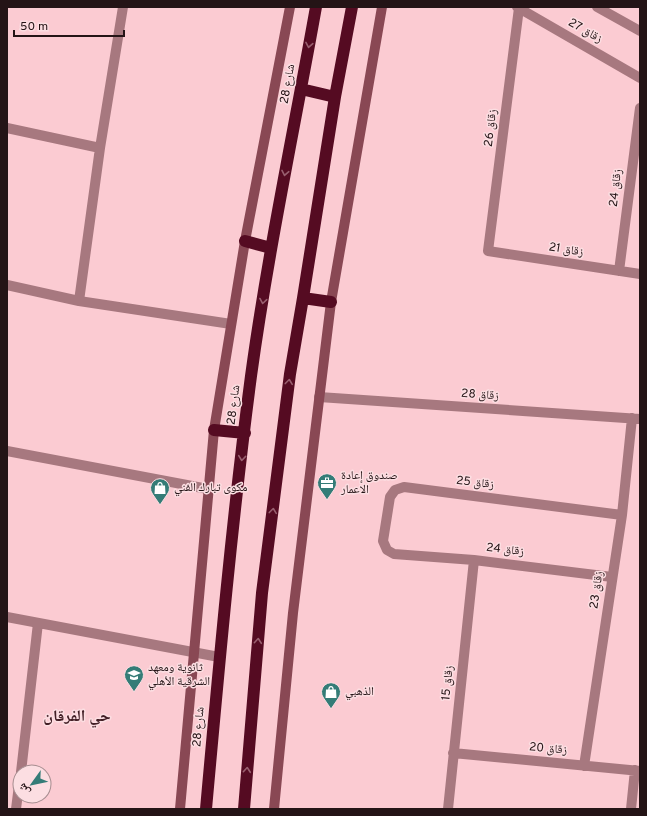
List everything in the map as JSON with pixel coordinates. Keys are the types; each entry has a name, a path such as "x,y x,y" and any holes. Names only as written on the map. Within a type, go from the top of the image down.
{"highway":[{"name":"شارع 28","path":"206,809 220,657 251,377 271,248 316,7"},
{"path":"244,809 263,585 290,374 304,298 335,97 352,7"},
{"path":"301,89 335,97"},
{"path":"245,241 271,248"},
{"path":"304,298 331,302"},
{"path":"214,430 245,433"}],"main road":[{"path":"180,809 214,430 245,241 290,7"},
{"path":"274,809 293,613 331,302 382,7"}],"street":[{"path":"80,301 100,148 123,7"},
{"path":"597,7 640,31"},
{"name":"زقاق 27","path":"518,8 640,78"},
{"name":"زقاق 26","path":"488,251 518,8"},
{"name":"زقاق 24","path":"619,271 640,108"},
{"path":"7,128 100,148"},
{"name":"زقاق 21","path":"488,251 640,274"},
{"path":"7,285 80,301 231,324"},
{"name":"زقاق 28","path":"319,397 636,418"},
{"name":"زقاق 23","path":"584,766 636,418"},
{"path":"7,451 208,489"},
{"name":"زقاق 25","path":"394,554 387,550 383,540 390,497 395,490 404,487 622,514"},
{"name":"زقاق 24","path":"394,554 474,560 612,577"},
{"name":"زقاق 15","path":"448,809 474,560"},
{"path":"7,617 220,657"},
{"path":"22,764 38,623"},
{"name":"زقاق 20","path":"453,754 637,770"},
{"path":"631,809 637,770"}],"place":[{"name":"صندوق إعادة الاعمار","path":"327,500"},
{"name":"مكوى تبارك الفني","path":"160,505"},
{"name":"ثانوية ومعهد الشرقية الأهلي","path":"134,692"},
{"name":"الذهبي","path":"331,709"}],"district":[{"name":"حي الفرقان","path":"77,717"}]}
